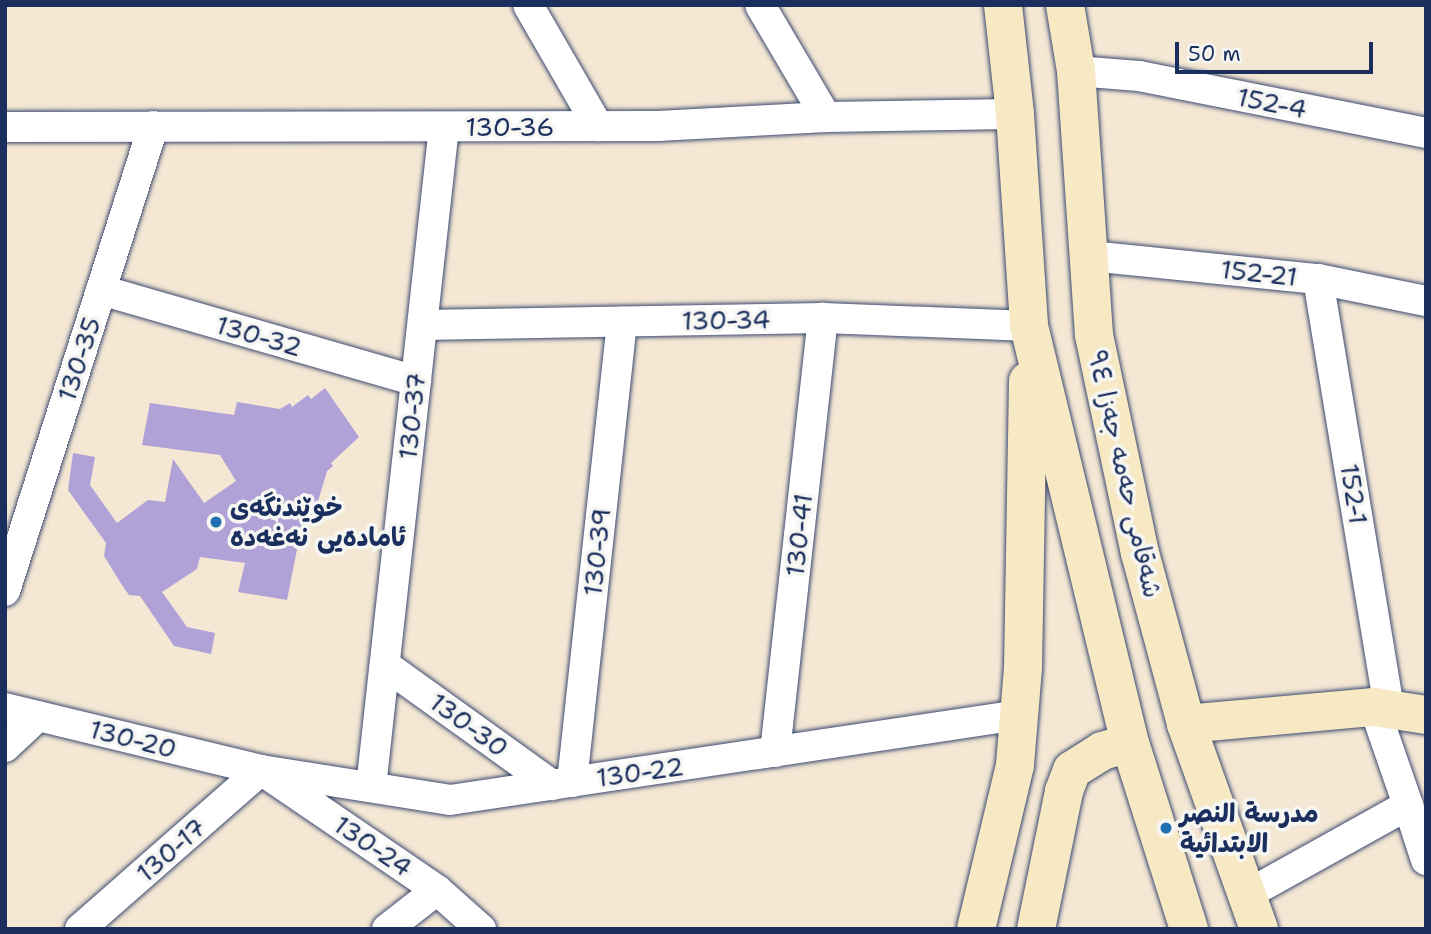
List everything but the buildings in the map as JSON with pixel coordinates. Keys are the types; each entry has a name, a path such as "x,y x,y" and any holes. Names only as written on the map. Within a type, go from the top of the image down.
{"main road":[{"path":"973,928 1015,765 1023,668 1029,326 1015,114 1003,5"},
{"name":"شەقامی حەمە جەزا ٩٤","path":"1065,5 1076,71 1094,335 1140,553 1186,724 1253,911"},
{"path":"1029,326 1130,743 1189,929"},
{"path":"1186,724 1396,711"},
{"path":"1036,929 1064,791 1072,769 1102,751 1130,743"}],"street":[{"path":"528,5 598,126"},
{"path":"760,5 826,117"},
{"name":"152-4","path":"1076,71 1139,76 1426,134"},
{"name":"130-36","path":"5,127 598,126 826,117 1015,114"},
{"name":"130-35","path":"5,591 153,126"},
{"name":"130-37","path":"371,788 444,127"},
{"name":"152-21","path":"1090,256 1318,279 1426,301"},
{"name":"152-1","path":"1318,279 1396,711 1408,805 1426,860"},
{"name":"130-32","path":"101,290 416,381"},
{"name":"130-34","path":"422,326 823,318 1029,326"},
{"name":"130-41","path":"775,752 823,318"},
{"name":"130-39","path":"562,783 622,322"},
{"name":"130-30","path":"385,665 562,783"},
{"name":"130-20","path":"5,708 261,769"},
{"name":"130-22","path":"261,769 450,800 1019,715"},
{"path":"5,747 38,716"},
{"name":"130-24","path":"261,769 437,890 481,929"},
{"name":"130-17","path":"80,929 261,769"},
{"path":"1253,911 1408,805"},
{"path":"387,929 437,890"}],"place":[{"name":"خوێندنگەی ئامادەیی نەغەدە","path":"216,522"},
{"name":"مدرسة النصر الابتدائية","path":"1166,828"}]}
